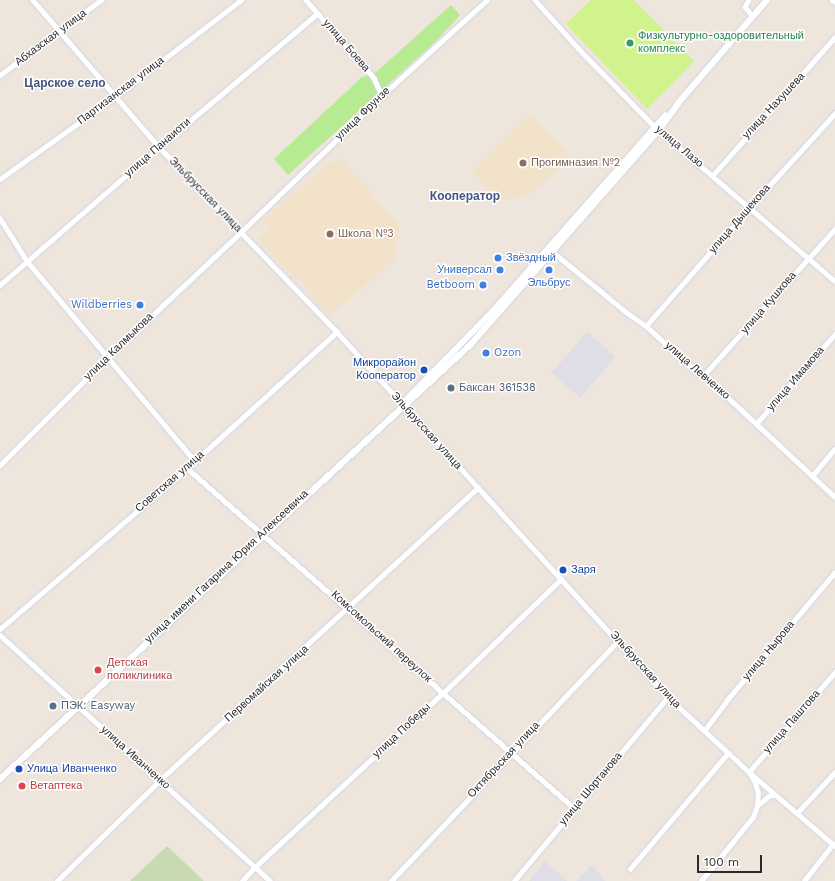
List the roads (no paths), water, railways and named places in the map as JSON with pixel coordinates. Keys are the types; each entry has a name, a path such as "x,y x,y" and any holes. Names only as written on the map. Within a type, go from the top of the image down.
{"street":[{"name":"Эльбрусская улица","path":"33,0 159,147 337,332 668,697 749,772 834,845"},
{"name":"Абхазская улица","path":"0,75 101,0"},
{"name":"Партизанская улица","path":"0,179 115,97 241,0"},
{"name":"улица Боева","path":"306,0 374,78 382,96"},
{"name":"улица Фрунзе","path":"241,232 382,96 487,0"},
{"name":"улица Лазо","path":"535,0 578,48 657,128 835,281"},
{"path":"749,0 745,7 753,16"},
{"name":"улица имени Гагарина Юрия Алексеевича","path":"403,405 411,394 493,311 680,102 767,0"},
{"name":"улица Панаиоти","path":"0,285 159,147 317,14"},
{"name":"улица Нахушева","path":"713,175 835,37"},
{"name":"улица Дышекова","path":"646,326 749,208 835,113"},
{"name":"улица имени Гагарина Юрия Алексеевича","path":"0,779 263,534 471,344 552,252 657,128"},
{"path":"0,218 27,261 108,356 195,462"},
{"name":"улица Кушхова","path":"703,376 835,229"},
{"name":"улица Калмыкова","path":"0,464 108,356 241,232"},
{"name":"улица Левченко","path":"552,252 626,312 646,326 835,497"},
{"name":"Советская улица","path":"0,629 195,462 337,332"},
{"name":"улица Имамова","path":"756,424 835,334"},
{"path":"812,476 835,449"},
{"name":"Комсомольский переулок","path":"187,468 574,808"},
{"name":"Первомайская улица","path":"57,881 160,780 349,609 478,488"},
{"name":"улица Нырова","path":"704,731 727,700 835,572"},
{"name":"улица Победы","path":"242,881 255,867 443,693 561,579"},
{"name":"улица Иванченко","path":"0,635 270,881"},
{"name":"Октябрьская улица","path":"391,881 511,752 618,641"},
{"name":"улица Паштова","path":"749,772 835,672"},
{"name":"улица Шортанова","path":"514,881 668,697"},
{"path":"630,869 728,753"},
{"path":"749,772 754,780 758,793 758,806"},
{"path":"797,813 835,772"},
{"path":"701,881 753,816 758,806 769,796 777,796"},
{"path":"804,881 834,845"}],"place":[{"name":"Физкультурно-оздоровительный комплекс","path":"630,43"},
{"name":"Прогимназия №2","path":"523,163"},
{"name":"Школа №3","path":"330,234"},
{"name":"Звёздный","path":"498,258"},
{"name":"Универсал","path":"500,270"},
{"name":"Эльбрус","path":"549,270"},
{"name":"Betboom","path":"483,285"},
{"name":"Wildberries","path":"140,305"},
{"name":"Ozon","path":"486,353"},
{"name":"Микрорайон Кооператор","path":"424,370"},
{"name":"Баксан 361538","path":"451,388"},
{"name":"Заря","path":"563,570"},
{"name":"Детская поликлиника","path":"98,670"},
{"name":"ПЭК: Easyway","path":"53,706"},
{"name":"Улица Иванченко","path":"19,769"},
{"name":"Ветаптека","path":"22,786"}],"district":[{"name":"Царское село","path":"65,84"},
{"name":"Кооператор","path":"465,197"}]}
